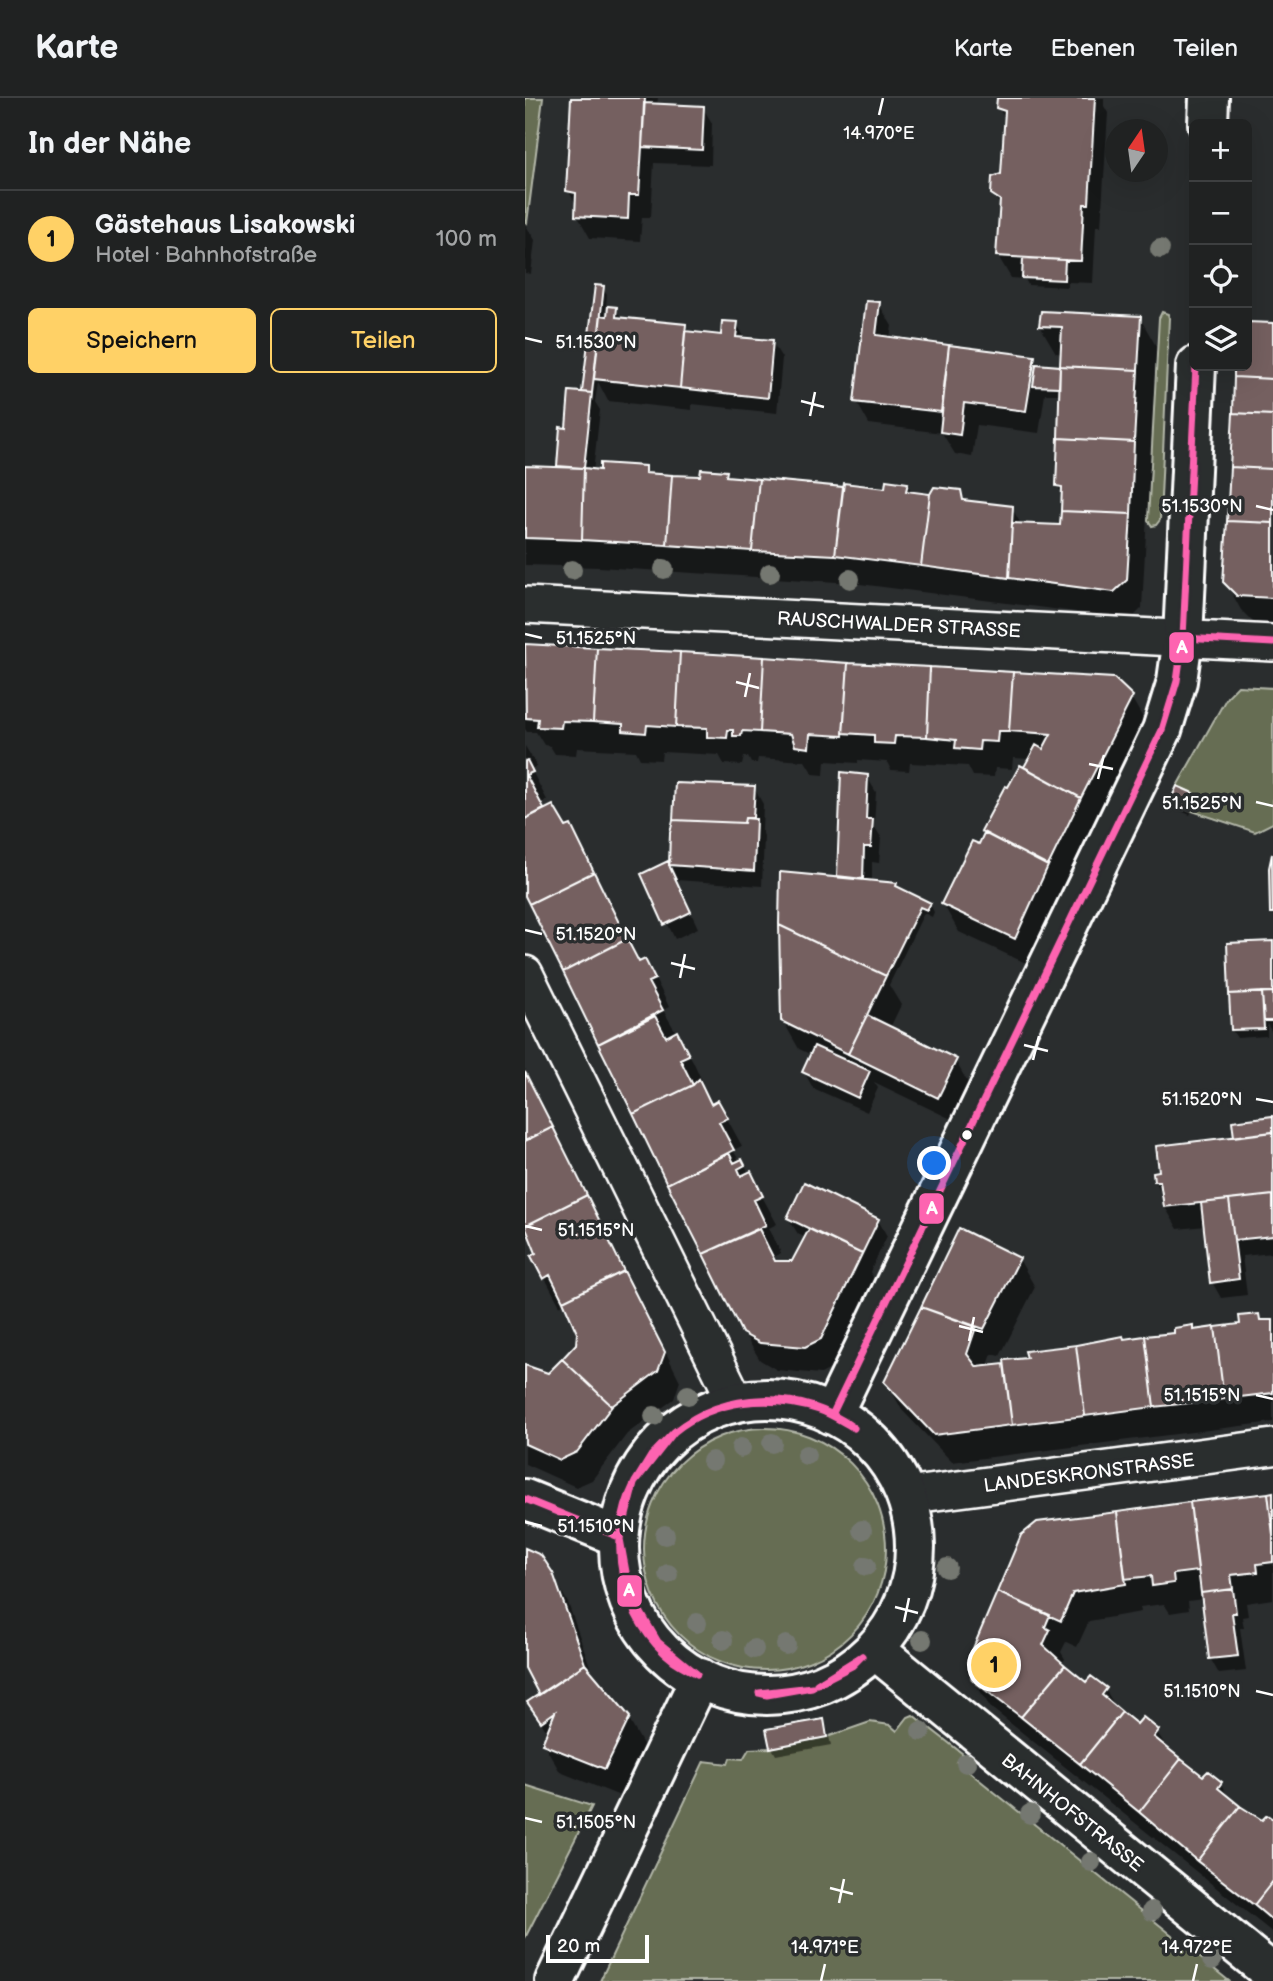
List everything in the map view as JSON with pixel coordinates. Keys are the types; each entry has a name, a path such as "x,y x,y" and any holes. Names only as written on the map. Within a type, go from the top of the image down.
{"main road":[{"path":"1208,119 1209,98"},
{"path":"832,1415 1162,730 1174,693 1183,638 1196,371"},
{"path":"775,1399 800,1403 832,1415 860,1431 874,1445 887,1460 906,1496 915,1535 912,1577 898,1616 874,1649 837,1677 792,1693 745,1693 722,1688 700,1678 664,1653 637,1618 622,1576 619,1537 630,1490 652,1453 684,1424 703,1413 736,1402 775,1399"},
{"path":"525,1499 619,1537"},
{"name":"BAHNHOFSTRASSE","path":"874,1649 1273,1974"},
{"path":"555,1981 700,1678"}],"street":[{"name":"RAUSCHWALDER STRASSE","path":"525,606 1273,643"},
{"path":"525,974 736,1402"},
{"name":"LANDESKRONSTRASSE","path":"906,1496 1273,1447"}],"green space":[{"path":"525,98 543,98 527,223 525,222"},
{"path":"1162,312 1168,314 1169,318 1160,520 1152,526 1148,520 1159,318"},
{"path":"1238,686 1273,688 1273,823 1255,832 1186,809 1193,793 1177,786 1227,697"},
{"path":"765,1428 789,1431 811,1438 832,1449 850,1464 865,1482 876,1503 883,1525 886,1549 883,1573 876,1595 865,1616 850,1634 832,1649 811,1660 789,1667 765,1670 741,1667 719,1660 698,1649 680,1634 665,1616 654,1595 647,1573 644,1549 647,1525 654,1503 665,1482 680,1464 698,1449 719,1438 741,1431"},
{"path":"913,1715 963,1754 957,1762 1229,1981 600,1981 704,1761 728,1764 730,1758 743,1759 749,1749 770,1748 827,1737 870,1722 890,1725 897,1731 908,1717"},
{"path":"525,1785 592,1806 525,1938"}],"building":[{"path":"571,98 645,98 639,195 629,195 628,219 575,216 576,193 566,191"},
{"path":"997,98 1095,98 1089,204 1084,204 1081,261 996,256 1000,200 991,194 992,177 1001,174 1005,111 996,108"},
{"path":"644,103 704,106 702,150 642,147"},
{"path":"1023,258 1065,260 1064,280 1022,278"},
{"path":"595,285 604,286 592,393 582,392"},
{"path":"866,301 880,302 876,335 949,345 941,412 854,402"},
{"path":"608,306 617,307 616,317 686,324 680,388 594,379 601,315 607,316"},
{"path":"1041,311 1141,316 1138,370 1060,366 1062,327 1039,326"},
{"path":"722,321 738,322 736,337 773,340 768,398 680,388 685,331 721,335"},
{"path":"1252,322 1273,323 1273,379 1234,377 1234,371 1252,371"},
{"path":"949,345 1035,356 1026,411 964,403 960,435 940,432"},
{"path":"1036,364 1060,366 1059,387 1033,386"},
{"path":"1060,366 1138,370 1134,442 1058,438"},
{"path":"1234,377 1273,379 1273,415 1233,413"},
{"path":"569,391 592,393 584,468 557,466 560,427 566,428"},
{"path":"1233,413 1273,415 1273,469 1230,467"},
{"path":"1058,438 1134,442 1131,514 1061,511 1062,487 1056,486"},
{"path":"600,463 645,466 645,473 672,475 667,545 582,540 584,468 600,470"},
{"path":"525,466 584,468 582,540 525,538"},
{"path":"1230,467 1273,469 1273,523 1227,521"},
{"path":"701,469 727,471 726,476 759,479 752,551 667,545 672,475 700,476"},
{"path":"759,479 843,487 835,555 752,551"},
{"path":"886,480 908,483 906,491 930,494 921,566 835,555 844,483 885,488"},
{"path":"934,487 961,490 963,500 1013,506 1009,578 921,566 930,494"},
{"path":"1061,511 1131,514 1127,580 1114,592 1009,578 1012,523 1060,525"},
{"path":"1227,521 1273,523 1273,598 1237,596 1223,582"},
{"path":"525,644 597,648 593,722 562,721 561,728 537,727 538,719 526,718"},
{"path":"597,648 680,652 676,727 647,725 646,733 623,731 623,724 593,722"},
{"path":"680,652 764,657 760,732 742,731 741,736 733,736 733,730 728,730 727,738 707,737 707,728 676,727"},
{"path":"764,657 848,663 843,736 810,734 809,748 795,746 791,734 760,732"},
{"path":"848,663 930,667 927,737 895,736 894,744 874,743 874,735 843,733"},
{"path":"930,667 1013,672 1009,731 998,731 997,742 980,741 979,750 955,748 956,740 927,737"},
{"path":"1013,672 1114,678 1133,696 1081,798 1024,767 1036,745 1043,749 1051,734 1009,731"},
{"path":"527,760 533,772 526,775 544,809 525,819 525,761"},
{"path":"1020,765 1081,798 1048,866 981,831 1005,786 1008,787"},
{"path":"841,772 868,775 866,819 873,819 871,847 864,847 863,879 837,876"},
{"path":"675,783 755,786 753,818 745,818 744,823 673,820"},
{"path":"1177,786 1193,793 1186,809 1170,801"},
{"path":"553,805 566,827 571,825 594,872 529,904 525,896 525,819"},
{"path":"745,818 756,819 754,871 669,865 673,820 744,823"},
{"path":"984,833 1048,866 1015,939 941,904 972,841 979,844"},
{"path":"1272,854 1273,913 1270,913 1269,868"},
{"path":"670,860 669,865 691,912 664,925 641,874"},
{"path":"594,872 627,939 563,972 529,904"},
{"path":"780,872 897,883 896,886 931,903 927,910 920,907 886,976 779,925"},
{"path":"779,925 886,976 848,1054 781,1021"},
{"path":"627,939 639,962 645,959 655,979 648,982 663,1010 598,1044 563,972"},
{"path":"1273,941 1273,992 1229,994 1227,943"},
{"path":"1262,992 1273,992 1273,1021 1264,1021"},
{"path":"1262,992 1264,1029 1231,1030 1229,994"},
{"path":"867,1015 957,1059 938,1098 848,1054"},
{"path":"655,1016 666,1037 677,1031 689,1055 680,1059 693,1085 633,1114 598,1044"},
{"path":"814,1046 870,1071 858,1098 802,1072"},
{"path":"525,1072 553,1127 525,1141"},
{"path":"699,1079 711,1104 718,1100 728,1118 719,1122 734,1150 667,1184 633,1114 693,1085"},
{"path":"1273,1116 1273,1132 1234,1137 1232,1121"},
{"path":"553,1127 587,1195 525,1226 525,1141"},
{"path":"1273,1132 1273,1195 1164,1207 1160,1181 1154,1181 1153,1172 1159,1171 1156,1146"},
{"path":"729,1153 734,1163 742,1159 745,1165 738,1169 741,1176 751,1171 763,1196 754,1200 766,1225 703,1254 667,1184"},
{"path":"804,1182 879,1219 862,1254 787,1218"},
{"path":"587,1195 624,1271 563,1301 550,1275 543,1279 531,1256 536,1253 525,1226"},
{"path":"1273,1195 1273,1236 1234,1240 1229,1200"},
{"path":"1229,1200 1239,1279 1210,1283 1201,1203"},
{"path":"959,1228 1020,1258 984,1329 921,1307"},
{"path":"759,1229 775,1261 792,1261 809,1229 862,1254 821,1339 805,1347 760,1343 742,1333 703,1254"},
{"path":"624,1271 665,1352 658,1371 612,1406 562,1359 576,1344 577,1333 563,1301"},
{"path":"921,1307 976,1327 967,1354 977,1367 1004,1364 1012,1425 934,1435 884,1382"},
{"path":"1259,1314 1260,1320 1273,1320 1273,1393 1224,1399 1215,1327 1240,1324 1239,1316"},
{"path":"1193,1325 1193,1330 1215,1327 1224,1399 1154,1407 1145,1336 1174,1333 1174,1328"},
{"path":"1123,1336 1124,1339 1145,1336 1154,1407 1085,1416 1076,1345"},
{"path":"1076,1345 1085,1416 1012,1425 1004,1360 1027,1358 1025,1351"},
{"path":"562,1359 612,1406 577,1452 560,1460 525,1444 525,1365 548,1373"},
{"path":"1273,1492 1273,1535 1268,1493"},
{"path":"1268,1493 1273,1562 1257,1564 1258,1572 1231,1575 1233,1589 1201,1593 1190,1502"},
{"path":"1190,1502 1198,1571 1173,1574 1174,1583 1152,1586 1151,1576 1125,1579 1117,1512"},
{"path":"1117,1512 1126,1584 1073,1593 1061,1621 997,1592 1021,1535 1037,1522"},
{"path":"525,1548 541,1555 553,1573 585,1664 539,1695 525,1668"},
{"path":"1233,1589 1236,1613 1232,1613 1238,1656 1209,1659 1201,1593"},
{"path":"997,1592 1050,1615 1045,1627 1050,1630 1043,1645 1065,1665 1021,1717 972,1680 968,1660"},
{"path":"585,1664 630,1717 605,1769 542,1744 555,1712 541,1722 527,1702"},
{"path":"1065,1665 1086,1682 1091,1676 1107,1688 1102,1695 1122,1712 1080,1764 1021,1717"},
{"path":"1122,1712 1137,1724 1143,1717 1159,1730 1154,1737 1181,1759 1139,1812 1080,1764"},
{"path":"824,1719 827,1737 770,1748 766,1729"},
{"path":"1181,1759 1203,1776 1208,1771 1222,1782 1218,1788 1240,1806 1197,1861 1139,1812"},
{"path":"1240,1806 1262,1820 1267,1815 1273,1819 1273,1881 1254,1905 1197,1861"},
{"path":"1273,1881 1273,1921 1254,1905"}],"transit line":[{"name":"A","path":"832,1415 1162,730 1177,681 1183,638 1196,371"},
{"name":"A","path":"1183,638 1273,643"},
{"name":"A","path":"674,1432 694,1418 716,1408 763,1400 811,1406 854,1428"},
{"name":"A","path":"674,1432 707,1412 725,1406 763,1401 819,1410 854,1428"},
{"name":"A","path":"635,1482 651,1456 674,1432"},
{"name":"A","path":"635,1482 674,1432"},
{"name":"A","path":"634,1484 620,1539 630,1594 658,1642 697,1674"},
{"name":"A","path":"634,1484 625,1507 620,1555 630,1603 641,1625 656,1644 674,1661 697,1674"},
{"name":"A","path":"525,1499 619,1537"},
{"name":"A","path":"817,1684 862,1656"},
{"name":"A","path":"817,1684 852,1666 862,1656"},
{"name":"A","path":"759,1693 767,1695 812,1687"},
{"name":"A","path":"759,1693 812,1687"}],"place":[{"name":"Gästehaus Lisakowski","path":"994,1665"}]}
